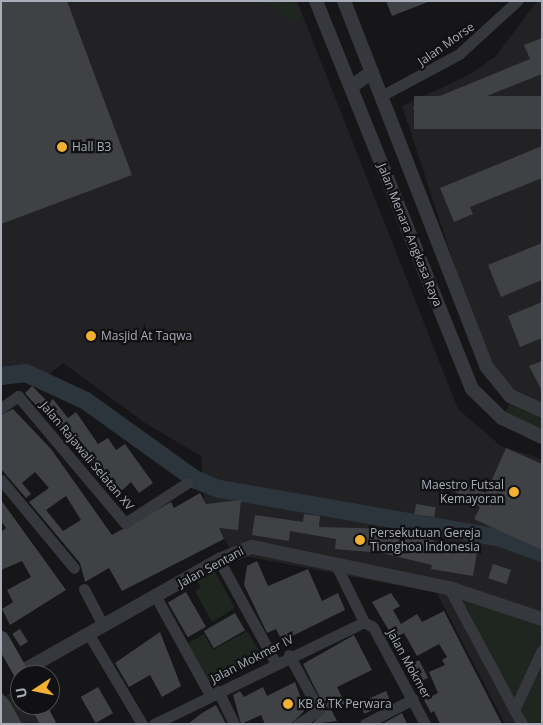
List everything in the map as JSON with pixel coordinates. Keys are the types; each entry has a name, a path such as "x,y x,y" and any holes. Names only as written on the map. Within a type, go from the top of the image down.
{"main road":[{"path":"1,638 17,665"}],"street":[{"name":"Jalan Menara Angkasa Raya","path":"316,1 472,389 496,413 542,437"},
{"name":"Jalan Menara Angkasa Raya","path":"344,1 490,374 506,392 542,410"},
{"name":"Jalan Morse","path":"381,96 460,54 517,1"},
{"path":"351,87 372,72"},
{"path":"472,389 490,374"},
{"path":"496,413 506,392"},
{"name":"Jalan Rajawali Selatan XV","path":"1,408 18,396 125,523 187,482"},
{"path":"1,480 74,568"},
{"name":"Jalan Sentani","path":"36,665 88,633 156,597 219,560 252,547 450,588 542,619"},
{"path":"219,560 275,662"},
{"name":"Jalan Mokmer","path":"336,564 364,622 373,627 425,724"},
{"path":"450,588 522,724"},
{"path":"84,589 102,625"},
{"path":"156,597 234,724"},
{"name":"Jalan Mokmer IV","path":"154,724 289,655 364,622"},
{"path":"88,633 142,724"},
{"path":"514,710 542,650"},
{"path":"289,655 319,710 298,724"},
{"path":"365,724 413,700"}],"shaded area":[{"path":"1,1 297,1 458,409 501,446 542,459 542,724 505,724 437,593 234,554 205,511 201,456 145,423 63,363 42,380 26,373 1,376"},
{"path":"266,1 294,1 300,17 293,23"},
{"path":"537,1 542,1 542,409 511,396 490,373 402,106 469,75 496,56"},
{"path":"512,398 542,411 542,436 503,417"},
{"path":"214,570 235,608 212,622 195,591 201,587 195,579"},
{"path":"463,600 542,625 528,672 542,678 541,724 525,724"},
{"path":"247,631 261,654 207,683 186,644 204,634 213,650"},
{"path":"10,693 10,715 42,715 47,724 1,724 1,698"}],"building":[{"path":"1,1 67,1 132,175 1,224"},
{"path":"386,1 428,1 428,2 392,16"},
{"path":"542,38 542,74 419,123 413,107 530,59 524,45"},
{"path":"414,96 542,96 542,129 414,129"},
{"path":"542,146 542,178 470,207 473,214 454,222 440,188"},
{"path":"542,243 542,280 501,297 488,265"},
{"path":"542,302 542,338 520,347 508,316"},
{"path":"542,361 542,391 529,366"},
{"path":"32,386 49,403 53,399 68,418 76,412 98,444 108,438 116,450 125,444 153,483 139,493 131,482 114,498 104,485 109,480 99,462 92,467 67,433 64,435 25,393"},
{"path":"13,409 51,449 112,535 171,502 174,508 200,493 206,504 241,500 238,530 219,528 224,539 122,591 109,568 85,582 80,563 29,502 49,488 35,472 22,483 31,494 26,498 1,469 1,415","holes":["66,496 81,520 63,531 46,510"]},
{"name":"Maestro Futsal Kemayoran","path":"506,448 542,464 542,550 474,519 480,507 452,490 458,480 486,493"},
{"path":"1,500 66,590 10,625 2,609 13,602 7,590 31,577 22,561 1,570 1,532 6,528 1,521"},
{"path":"416,504 436,507 434,517 414,514"},
{"path":"304,514 320,516 319,527 393,529 435,541 434,545 477,552 473,576 431,569 432,565 382,553 335,549 336,539 290,531 289,541 252,535 255,515 303,522"},
{"path":"257,561 268,586 308,569 322,601 338,593 345,610 282,641 276,629 267,633 244,585 247,566"},
{"path":"493,564 511,570 506,584 488,578"},
{"path":"186,592 206,627 188,637 168,602"},
{"path":"391,593 400,606 393,610 401,624 417,614 422,622 444,611 502,724 440,724 434,711 431,713 424,700 438,693 429,672 445,665 442,660 447,657 439,644 417,656 404,633 394,639 372,602"},
{"path":"235,613 245,630 214,648 204,631"},
{"path":"20,629 28,642 20,646 12,634"},
{"path":"160,632 181,686 162,697 150,675 129,687 115,663"},
{"path":"354,635 372,670 337,687 345,703 331,709 337,721 312,724 326,710 303,664"},
{"path":"419,660 428,678 414,685 405,667"},
{"path":"295,682 305,710 291,724 265,724 261,715 241,724 233,695 240,691 244,697 263,687 267,696"},
{"path":"98,687 113,713 96,723 81,697"},
{"path":"386,691 391,702 364,714 360,703"},
{"path":"1,692 10,702 10,715 17,715 22,724 1,724"},
{"path":"216,705 226,724 188,724 202,713"},
{"path":"402,713 407,724 382,724"}],"waterway":[{"path":"1,376 26,373 86,401 196,480 220,489 501,538 542,553"}],"place":[{"name":"Hall B3","path":"62,147"},
{"name":"Masjid At Taqwa","path":"91,336"},
{"name":"Maestro Futsal Kemayoran","path":"514,492"},
{"name":"Persekutuan Gereja Tionghoa Indonesia","path":"360,540"},
{"name":"KB & TK Perwara","path":"288,704"}]}
